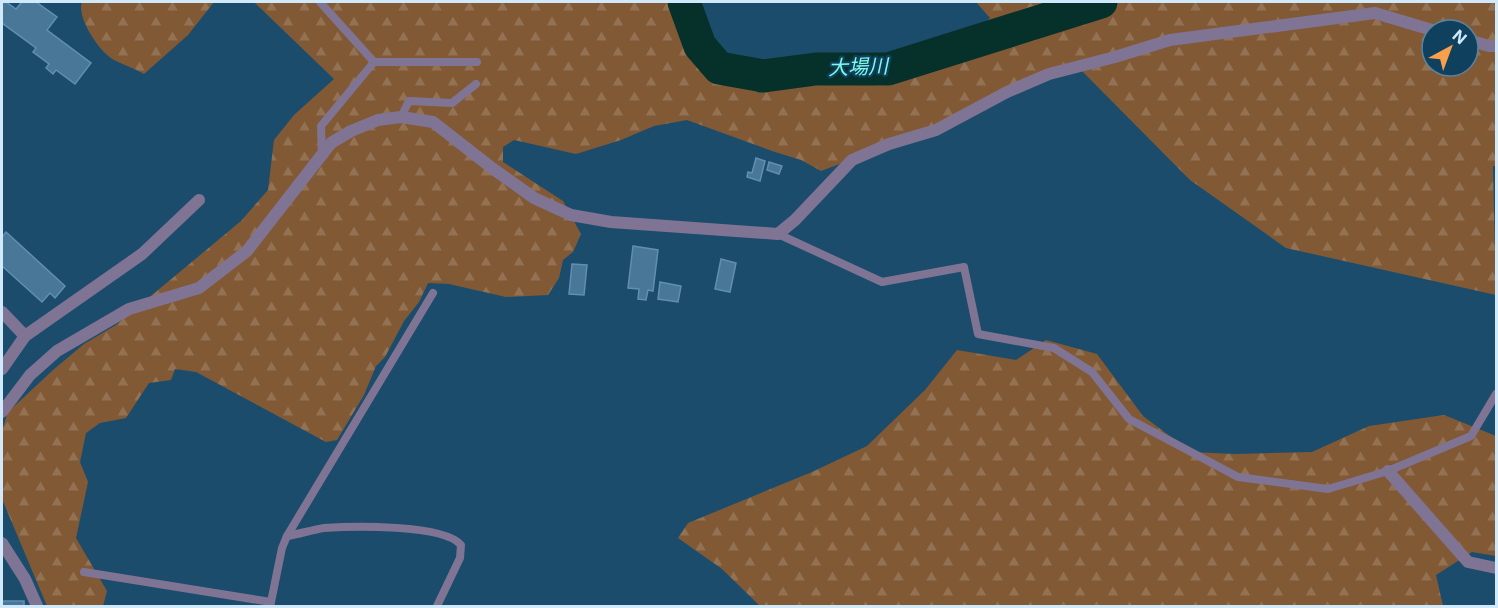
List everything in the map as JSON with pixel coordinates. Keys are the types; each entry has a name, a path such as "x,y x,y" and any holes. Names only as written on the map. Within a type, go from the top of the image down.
{"street":[{"path":"2,412 30,375 57,351 129,309 199,288 247,252 331,143 351,131 378,120 401,117 433,122 534,198 571,215 610,222 778,234 795,220 852,160 889,144 936,130 1007,92 1049,74 1170,40 1375,13 1420,26"},
{"path":"1480,43 1497,46"},
{"path":"2,369 25,336 142,254 199,200"},
{"path":"2,312 25,336"},
{"path":"1388,471 1468,562 1497,568"},
{"path":"2,543 25,579 37,606"}],"lane":[{"path":"320,2 374,62 477,62"},
{"path":"322,156 321,126 374,62"},
{"path":"401,117 409,100 452,103 476,84"},
{"path":"778,234 882,282 964,267 978,334 1054,348 1092,372 1129,419 1238,477 1328,489 1388,471 1471,436 1497,394"},
{"path":"84,572 270,604 282,548 287,536 434,293"},
{"path":"287,536 323,528 406,528 456,540 461,545 460,558 438,606"}],"green space":[{"path":"82,2 214,2 188,35 144,74 114,60 102,50 90,34 82,16"},
{"path":"254,2 675,2 702,63 759,93 910,55 976,32 990,18 976,2 1496,2 1496,166 1493,166 1496,295 1286,248 1190,180 1078,67 821,171 801,160 687,120 654,126 621,140 576,154 514,140 503,147 503,162 563,201 581,234 573,252 563,260 559,278 548,295 506,297 449,284 428,283 385,357 376,366 364,395 337,440 326,442 196,372 175,369 171,380 149,383 126,418 100,423 86,433 80,462 88,482 76,538 107,591 103,606 47,606 2,499 2,430 8,412 84,344 116,325 241,221 268,190 274,140 294,115 334,79"},
{"path":"1046,340 1097,354 1143,416 1191,452 1235,454 1312,452 1369,426 1444,415 1496,436 1496,556 1472,552 1436,575 1443,606 760,606 722,569 678,538 688,523 812,472 867,446 925,390 957,350 1016,360"}],"building":[{"path":"2,2 16,9 22,2 36,2 57,17 47,30 91,63 75,84 56,70 53,74 46,68 49,64 33,52 36,48 2,23"},
{"path":"756,158 765,161 760,181 747,177 748,172 752,173"},
{"path":"769,162 782,166 779,174 767,170"},
{"path":"6,232 65,286 55,298 50,293 42,302 2,266 2,237"},
{"path":"633,246 658,250 653,291 648,290 646,300 638,299 639,289 628,288"},
{"path":"721,259 736,263 730,292 715,289"},
{"path":"572,264 587,265 584,295 569,294"},
{"path":"660,282 681,286 678,302 658,299"},
{"path":"2,601 24,601 24,606 2,606"}],"waterway":[{"name":"大場川","path":"684,2 700,46 719,68 764,76 816,69 888,69 1101,2"}]}
